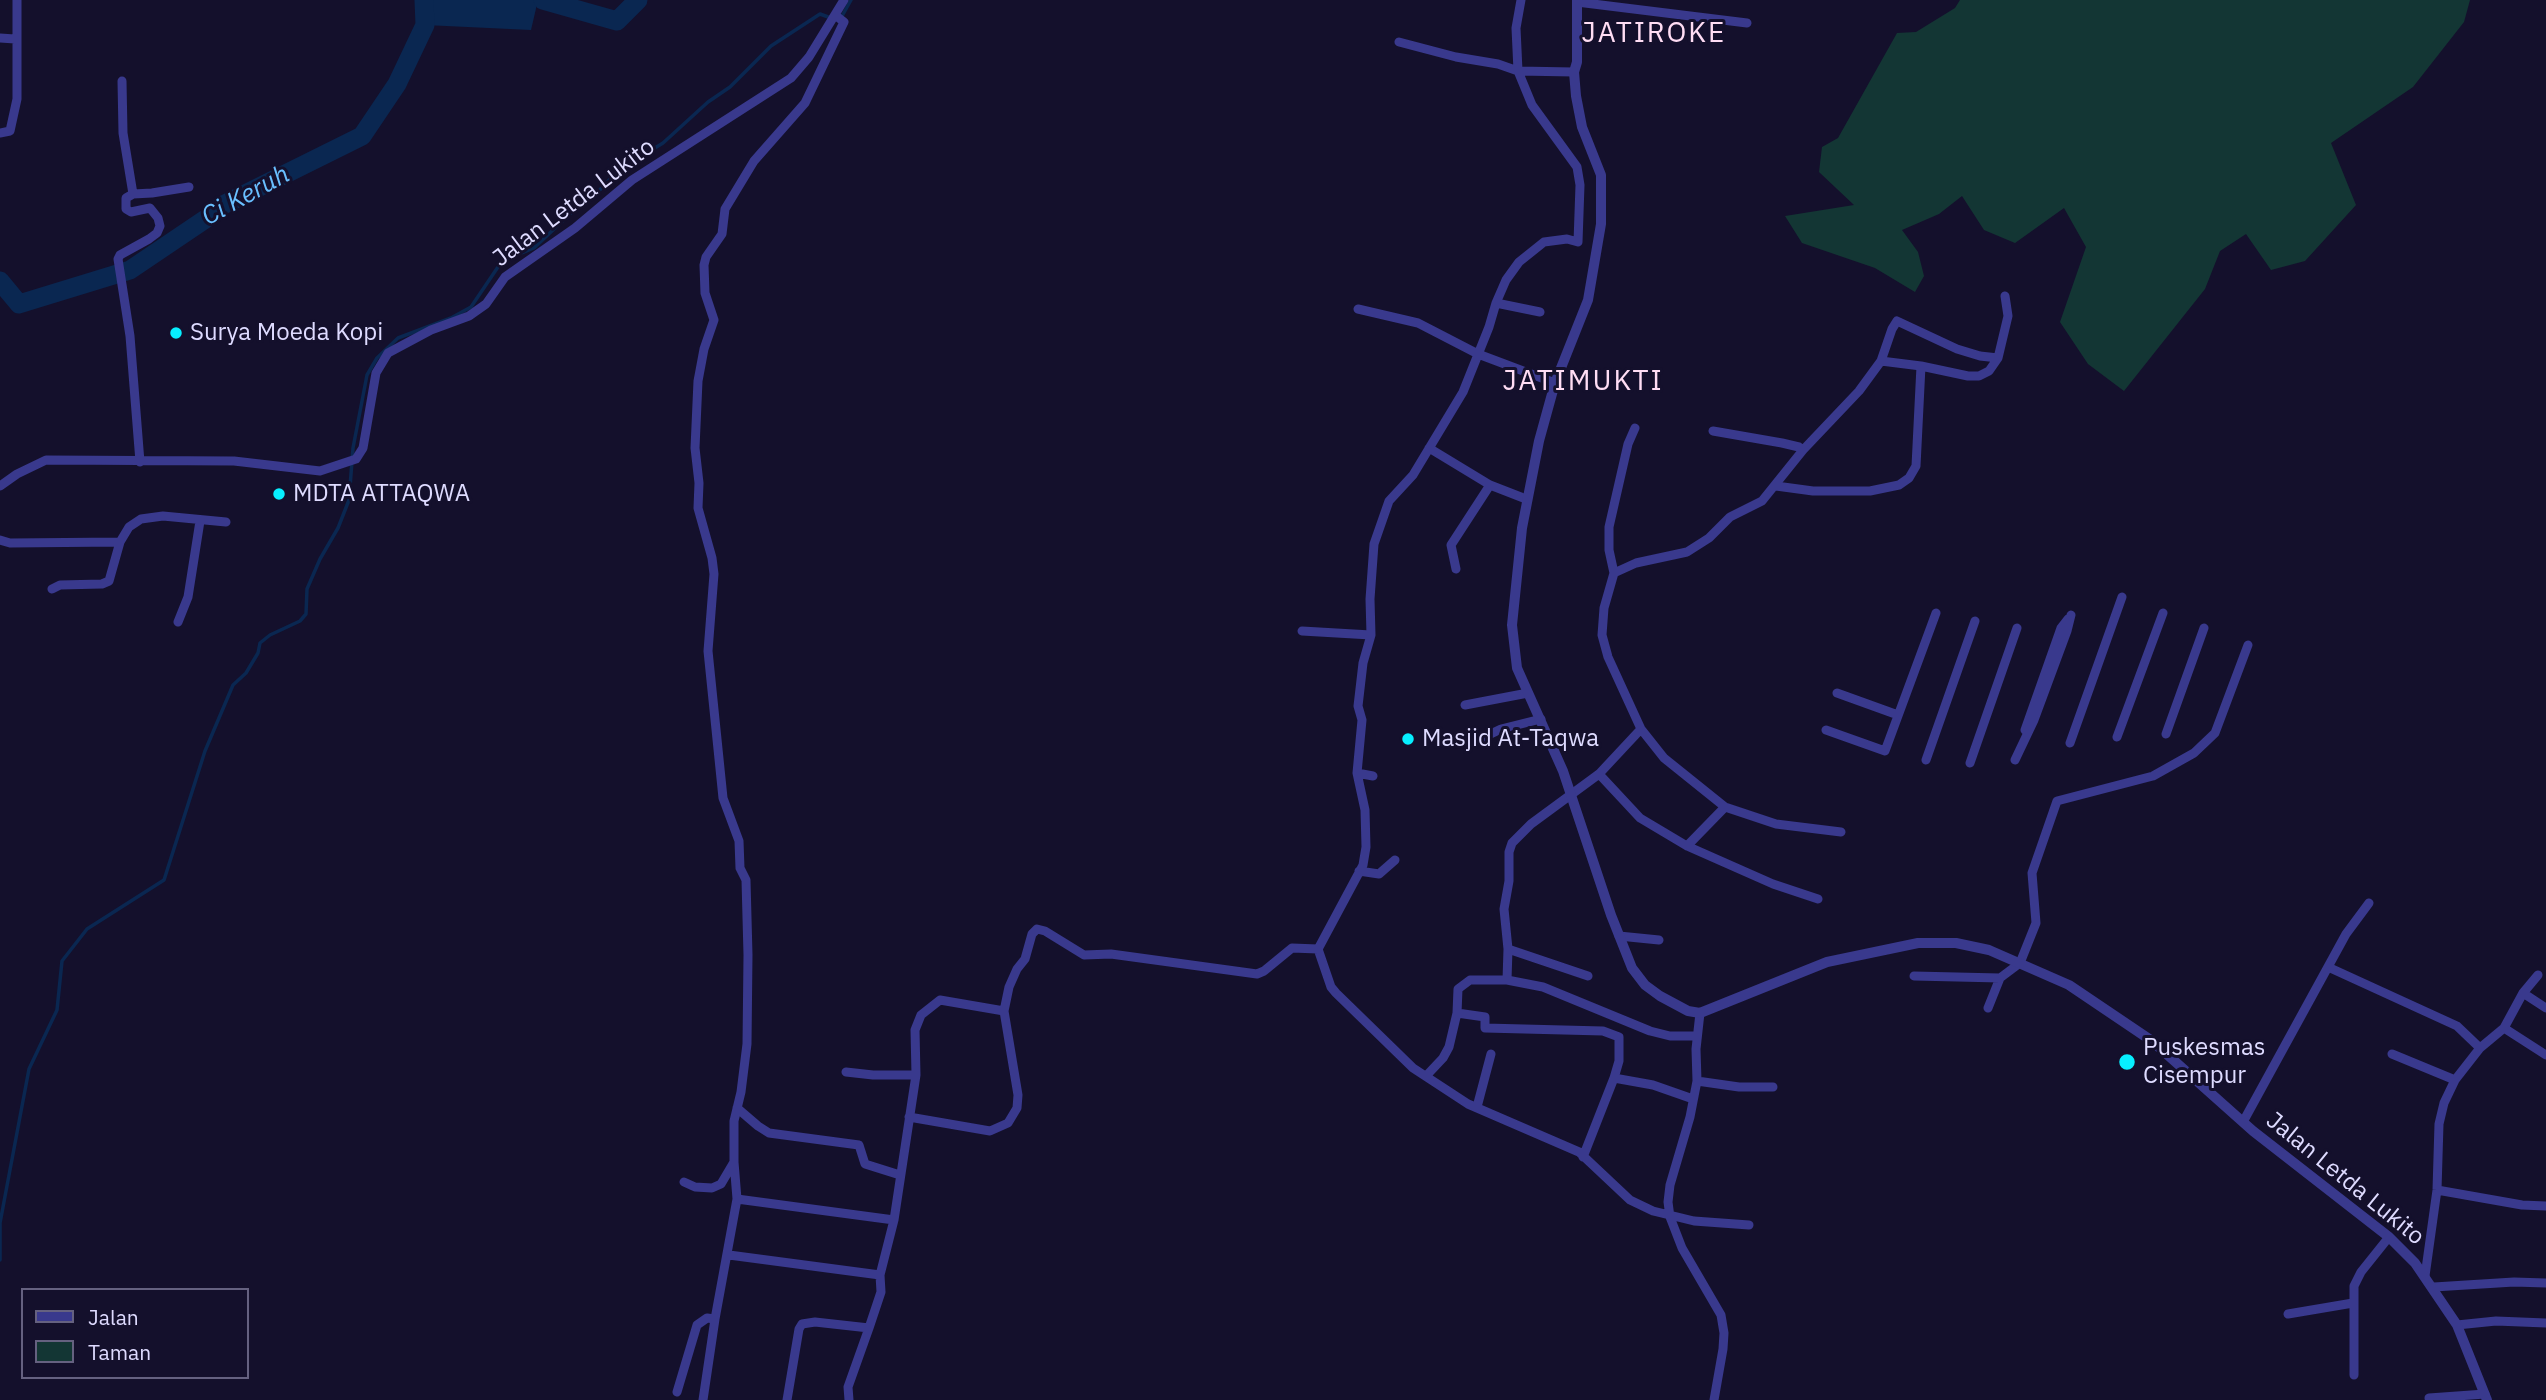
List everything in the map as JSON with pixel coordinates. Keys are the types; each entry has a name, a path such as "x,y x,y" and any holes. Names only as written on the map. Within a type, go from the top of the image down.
{"street":[{"path":"0,133 10,131 17,99 17,0"},
{"name":"Jalan Letda Lukito","path":"0,486 46,460 234,461 320,471 356,459 363,448 376,373 388,353 431,330 478,310 492,297 505,277 575,228 632,180 791,78 836,18 844,0"},
{"path":"1521,0 1516,29 1518,71 1532,105 1577,167 1580,185 1578,242"},
{"path":"1714,1400 1723,1349 1721,1315 1682,1248 1670,1217 1670,1185 1690,1117 1697,1081 1700,1013 1688,1011 1645,985 1632,968 1572,795 1517,668 1512,625 1526,499 1555,383 1588,300 1602,204 1601,175 1582,127 1576,96 1574,72 1577,62 1577,1 1747,23"},
{"path":"703,1400 737,1199 734,1121 747,1044 746,880 740,868 739,841 723,798 708,651 713,574 709,543 698,509 699,483 695,448 698,381 713,320 705,293 704,265 706,257 722,234 725,209 754,161 805,103 843,26 836,18"},
{"path":"0,37 15,39"},
{"path":"1399,41 1518,71 1574,72"},
{"path":"122,81 123,133 133,194"},
{"path":"140,462 127,306 120,283 118,259 120,255 157,233 160,226 158,218 150,208 131,212 126,209 126,198 133,194 152,194 189,187"},
{"path":"1597,242 1567,239 1544,242 1519,262 1496,303 1463,392 1413,474 1389,501 1374,544 1370,599 1371,635 1360,681 1358,706 1362,720 1357,773 1366,826 1366,848 1363,865 1318,948 1331,987 1413,1068 1477,1107 1579,1152 1630,1200 1670,1217 1749,1225"},
{"path":"1881,361 1954,374 1979,376 1989,371 1998,358 2008,316 2005,296"},
{"path":"1496,303 1540,312"},
{"path":"1358,309 1418,323 1478,354 1555,383"},
{"path":"1614,573 1636,563 1687,552 1709,538 1730,517 1762,501 1802,450 1859,391 1881,361 1897,321 1957,349 1998,358"},
{"path":"1776,486 1813,491 1870,491 1899,485 1909,478 1916,466 1921,366"},
{"path":"1635,428 1628,444 1609,527 1609,550 1614,573 1604,608 1602,635 1608,657 1641,729 1664,758 1725,807 1776,824 1841,832"},
{"path":"1713,431 1782,443 1802,450"},
{"path":"1429,448 1489,485 1526,499"},
{"path":"1456,569 1451,545 1489,485"},
{"path":"52,590 60,585 109,581 120,542 129,527 141,519 163,516 226,522"},
{"path":"178,622 188,597 200,521"},
{"path":"0,540 10,543 120,542"},
{"path":"2070,743 2122,597"},
{"path":"1826,730 1885,751 1936,613"},
{"path":"2117,737 2163,613"},
{"path":"2015,760 2061,628 2071,615 2034,720 2023,739"},
{"path":"1926,760 1975,621"},
{"path":"1970,763 2017,628"},
{"path":"2165,734 2204,628"},
{"path":"1303,631 1371,635"},
{"path":"1988,1008 2000,978 2020,963 2036,923 2032,873 2057,802 2153,776 2194,752 2215,733 2248,645"},
{"path":"1837,692 1898,715"},
{"path":"1465,705 1528,693"},
{"path":"1472,743 1501,729 1541,719"},
{"path":"1507,980 1508,949 1504,909 1509,881 1508,852 1512,842 1520,833 1599,774 1641,729"},
{"path":"1357,773 1373,776"},
{"path":"1599,774 1640,818 1687,846 1773,884 1818,899"},
{"path":"1687,846 1725,807"},
{"path":"1359,871 1379,874 1395,860"},
{"path":"2243,1122 2346,934 2369,904"},
{"path":"909,1117 990,1131 1008,1122 1017,1108 1018,1095 1004,1011 1009,988 1017,969 1025,959 1032,934 1037,929 1045,931 1084,955 1111,954 1256,974 1264,971 1292,948 1318,948"},
{"path":"1619,936 1659,940"},
{"name":"Jalan Letda Lukito","path":"1700,1013 1827,962 1918,943 1956,943 1989,950 2070,985 2152,1041 2243,1122 2389,1237 2434,1287 2457,1325 2486,1397"},
{"path":"1508,949 1588,976"},
{"path":"2328,967 2457,1026 2480,1048"},
{"path":"2426,1276 2444,1103 2455,1080 2480,1048 2504,1028 2523,993 2538,975"},
{"path":"1914,976 2000,978"},
{"path":"1427,1075 1449,1047 1457,1013 1458,989 1470,980 1507,980 1545,987 1650,1031 1670,1036 1698,1035"},
{"path":"2523,993 2546,1008"},
{"path":"849,1400 848,1387 881,1292 880,1275 894,1220 916,1075 915,1030 921,1015 940,1000 1004,1011"},
{"path":"1457,1013 1485,1017 1485,1028 1603,1031 1619,1037 1619,1060 1614,1078 1583,1157"},
{"path":"2504,1028 2546,1055"},
{"path":"1477,1107 1491,1054"},
{"path":"2392,1054 2455,1080"},
{"path":"846,1072 873,1076 916,1075"},
{"path":"1614,1078 1653,1085 1693,1100"},
{"path":"1697,1081 1739,1087 1773,1087"},
{"path":"737,1108 769,1133 859,1144 865,1164 900,1175"},
{"path":"684,1182 695,1187 712,1188 721,1184 734,1162"},
{"path":"2437,1190 2522,1205 2546,1206"},
{"path":"737,1199 894,1220"},
{"path":"2354,1375 2355,1282 2389,1237"},
{"path":"729,1255 880,1275"},
{"path":"2434,1287 2514,1282 2546,1283"},
{"path":"2288,1314 2353,1303"},
{"path":"677,1392 697,1325 707,1318 715,1319"},
{"path":"2457,1325 2496,1321 2546,1323"},
{"path":"787,1400 802,1324 815,1322 869,1328"},
{"path":"2429,1398 2486,1397"}],"green space":[{"path":"1960,0 2470,0 2464,22 2413,87 2331,143 2356,205 2305,261 2271,270 2246,234 2220,251 2205,289 2124,391 2088,364 2060,322 2086,247 2064,208 2015,243 1984,230 1962,196 1939,214 1902,230 1918,252 1924,276 1915,292 1875,268 1802,243 1785,216 1854,205 1819,172 1822,147 1838,138 1897,33 1916,32 1955,8"}],"water":[{"path":"420,0 538,0 531,30 425,25 420,11"}],"waterway":[{"name":"Ci Keruh","path":"0,281 19,304 130,270 223,205 362,136 397,84 425,25 424,0"},
{"name":"Ci Keruh","path":"543,0 617,21 638,0"},
{"path":"841,18 851,0"},
{"path":"0,1260 0,1223 29,1069 57,1010 62,961 87,929 164,880 205,751 233,685 246,673 258,653 260,643 270,635 300,621 306,614 307,589 349,500 353,448 367,375 377,358 398,338 451,318 471,307 502,261 534,248 572,212 591,199 619,170 663,143 708,102 730,87 771,46 820,14 831,18"}],"place":[{"name":"Surya Moeda Kopi","path":"176,333"},
{"name":"MDTA ATTAQWA","path":"279,494"},
{"name":"Masjid At-Taqwa","path":"1408,739"},
{"name":"Puskesmas Cisempur","path":"2127,1062"}],"district":[{"name":"JATIROKE","path":"1654,34"},
{"name":"JATIMUKTI","path":"1583,382"}]}
